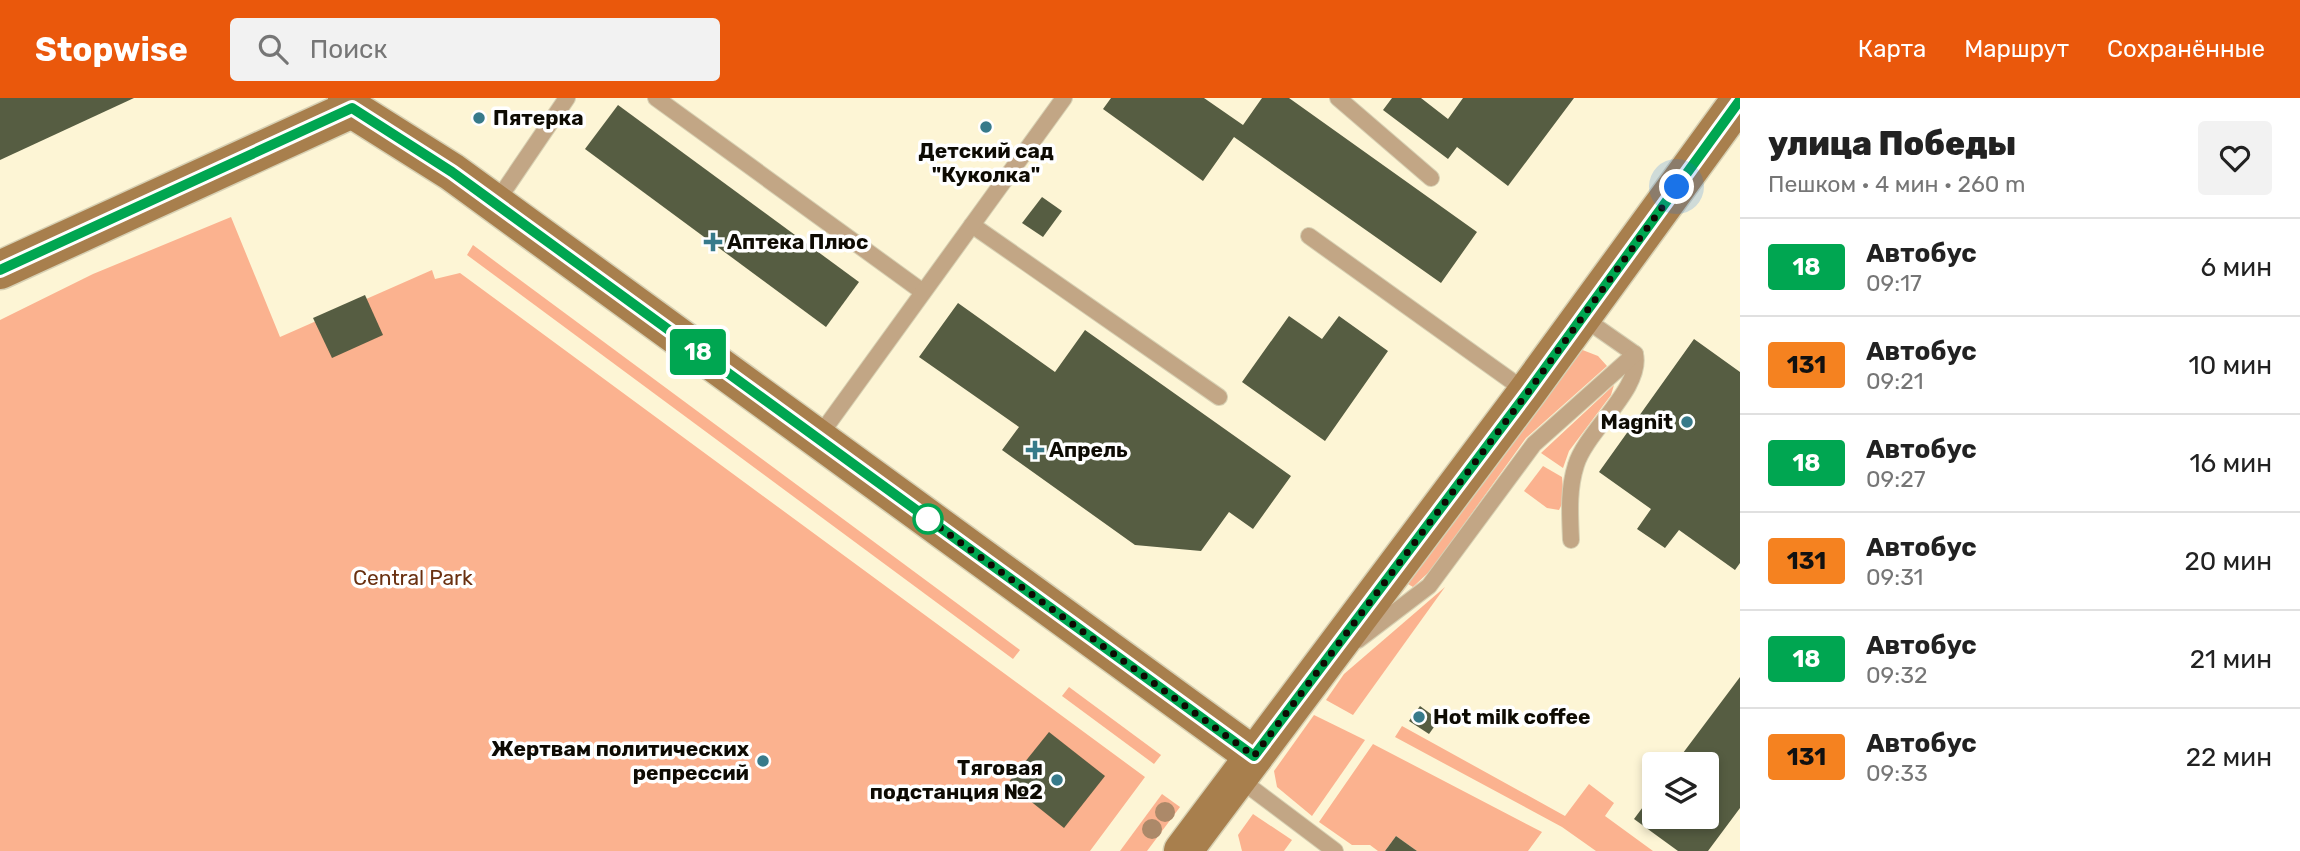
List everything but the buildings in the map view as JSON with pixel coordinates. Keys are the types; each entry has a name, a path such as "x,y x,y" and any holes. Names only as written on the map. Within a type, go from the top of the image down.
{"main road":[{"path":"1183,851 1528,392 1740,100"},
{"path":"0,270 350,103 495,204 817,439 1246,767"}],"lane":[{"path":"495,204 567,98"},
{"path":"656,98 923,292"},
{"path":"817,439 1064,98"},
{"path":"1338,98 1431,178"},
{"path":"972,225 1219,397"},
{"path":"1309,236 1528,392"},
{"path":"1571,540 1570,496 1576,464 1632,379 1637,363 1635,354 1582,317"},
{"path":"1320,669 1429,586 1534,444 1635,354"},
{"path":"1246,767 1335,851"}],"green space":[{"name":"Central Park","path":"231,217 280,337 432,270 435,279 460,273 1145,777 1090,851 0,851 0,320 93,274"},
{"path":"473,245 1020,650 1013,659 467,255"},
{"path":"1580,349 1598,356 1607,366 1526,438 1431,570 1413,587 1408,584"},
{"path":"1614,385 1611,395 1569,451 1563,468 1541,453"},
{"path":"1543,466 1562,477 1564,500 1559,510 1547,508 1524,491"},
{"path":"1445,587 1353,715 1326,700 1344,674"},
{"path":"1069,687 1161,755 1154,764 1062,696"},
{"path":"1314,715 1365,740 1312,816 1277,787 1274,771"},
{"path":"1402,726 1565,816 1589,784 1614,803 1605,816 1653,851 1596,851 1562,827 1395,737"},
{"path":"1373,744 1542,832 1528,851 1417,851 1396,836 1385,851 1378,851 1370,845 1352,845 1319,822"},
{"path":"1162,794 1180,807 1147,851 1120,851"},
{"path":"1253,814 1292,840 1284,851 1242,851 1238,835"}],"bus line":[{"name":"18","path":"0,270 352,108 452,172 1254,756 1528,392 1740,100"}],"place":[{"name":"Пятерка","path":"479,118"},
{"name":"Детский сад \"Куколка\"","path":"986,127"},
{"name":"Аптека Плюс","path":"713,242"},
{"name":"Magnit","path":"1687,422"},
{"name":"Апрель","path":"1035,450"},
{"name":"Hot milk coffee","path":"1419,717"},
{"name":"Жертвам политических репрессий","path":"763,761"},
{"name":"Тяговая подстанция №2","path":"1057,780"}],"route":[{"path":"928,519 924,516 1254,756 1528,392 1677,187"}]}
